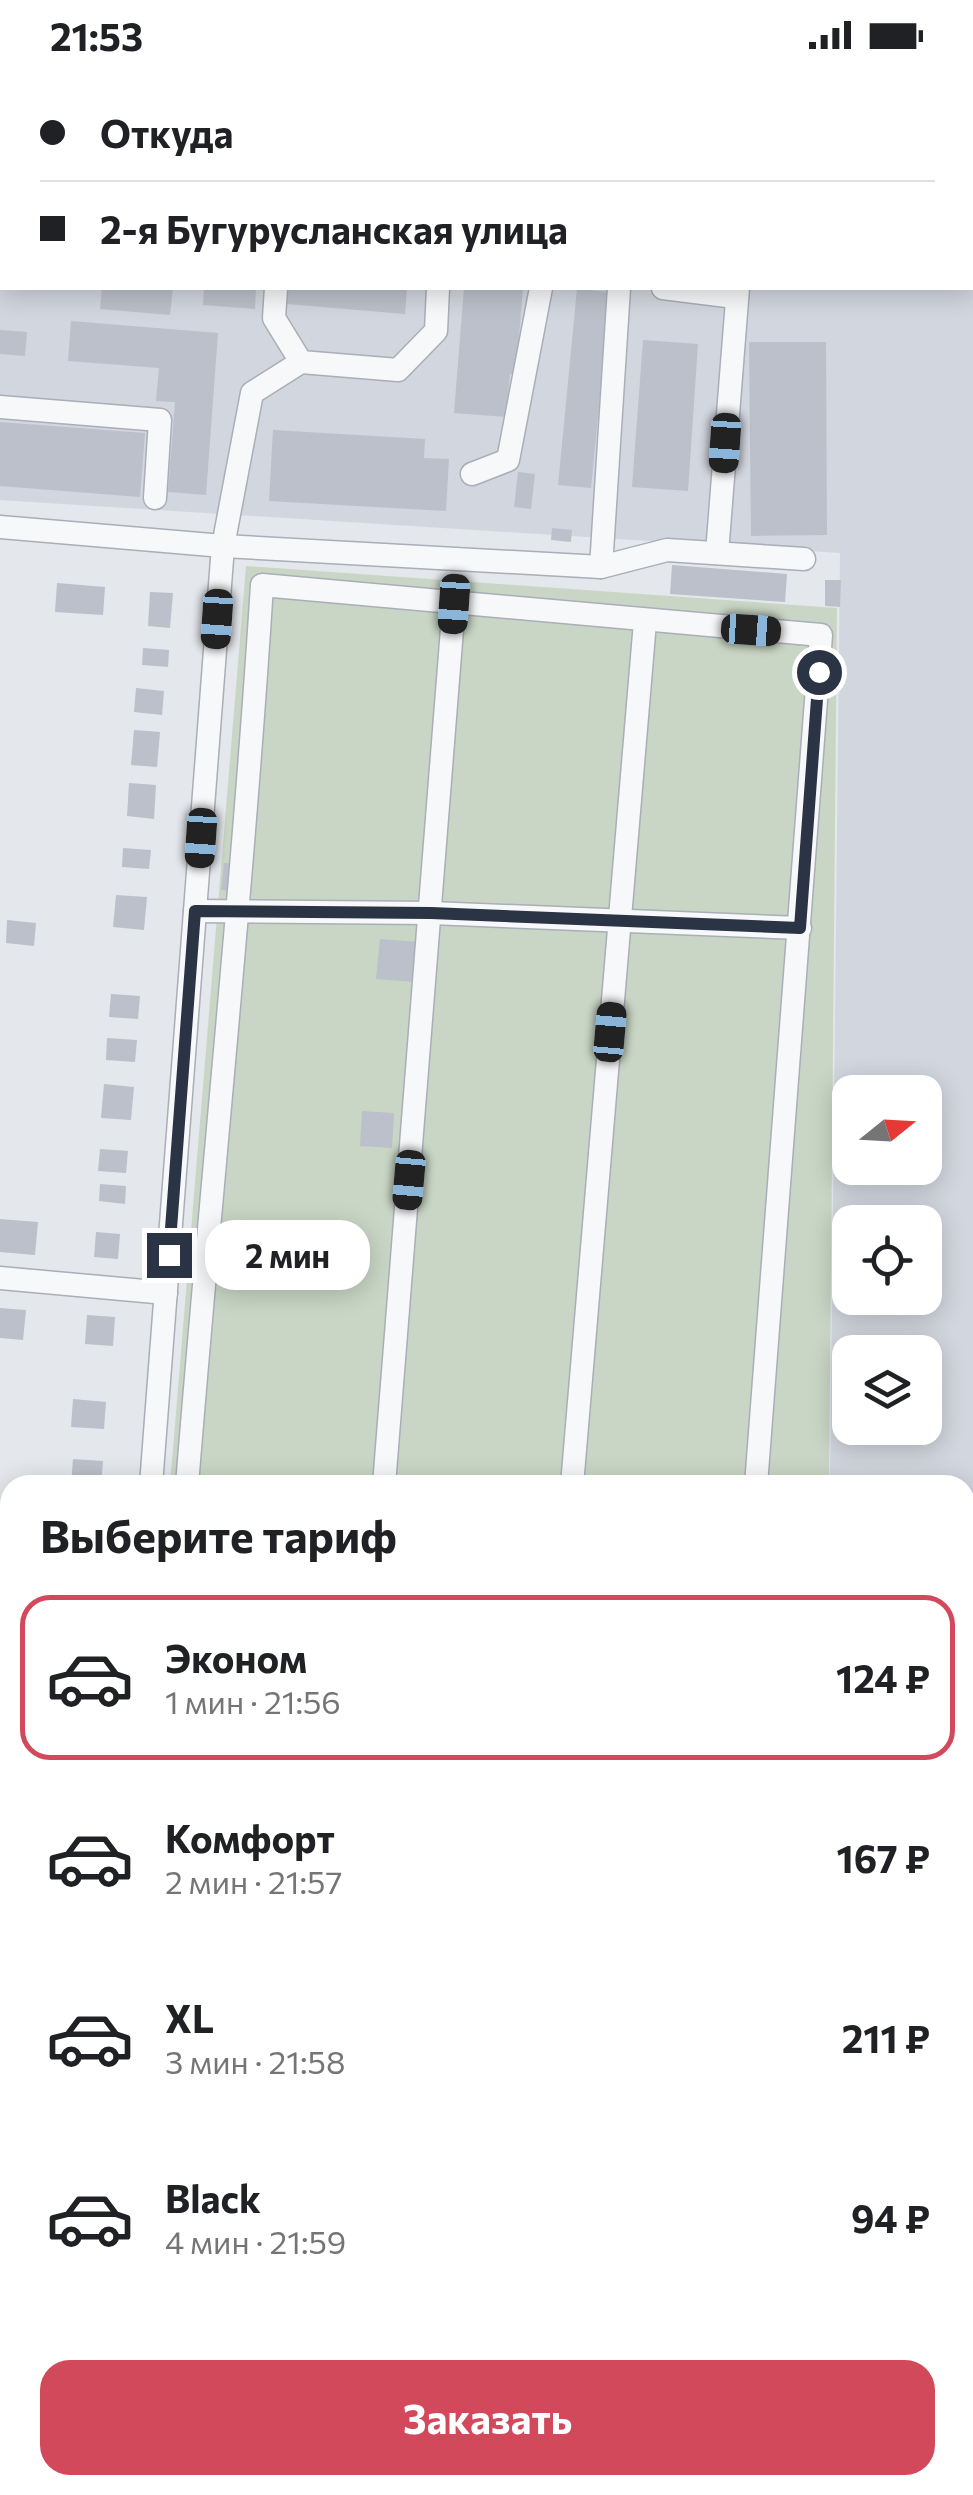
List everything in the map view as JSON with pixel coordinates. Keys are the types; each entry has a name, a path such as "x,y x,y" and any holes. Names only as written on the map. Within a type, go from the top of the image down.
{"street":[{"path":"276,290 274,318 301,362"},
{"path":"152,1475 223,546 252,393 301,362 398,370 436,331 438,290"},
{"path":"472,474 508,460 541,290"},
{"path":"601,567 618,290"},
{"path":"700,290 737,292 717,554"},
{"path":"0,407 160,420 155,498"},
{"path":"0,528 223,546 601,567 667,550 804,560"},
{"path":"188,1475 236,912 245,853 262,585 821,636 757,1475"},
{"path":"385,1475 454,604"},
{"path":"573,1475 645,622"},
{"path":"195,911 431,913 800,928"},
{"path":"0,1278 166,1293"}],"shaded area":[{"path":"0,290 973,290 973,1475 830,1475 832,1299 832,1315 942,1315 942,1205 833,1205 833,1185 942,1185 942,1075 834,1075 840,553 0,500"}],"green space":[{"path":"246,566 837,608 829,1475 171,1475"}],"building":[{"path":"102,290 173,290 170,315 100,309"},
{"path":"204,290 256,290 255,309 203,305"},
{"path":"288,290 407,290 405,314 287,304"},
{"path":"464,290 523,290 516,374 510,374 506,417 454,413"},
{"path":"577,290 610,292 591,488 558,485"},
{"path":"71,321 218,333 206,495 168,492 175,402 156,401 159,368 68,361"},
{"path":"0,330 27,332 25,356 0,354"},
{"path":"643,340 698,344 688,491 632,487"},
{"path":"749,342 826,342 827,535 751,536"},
{"path":"0,422 145,433 140,497 0,486"},
{"path":"273,430 425,439 424,458 449,459 446,511 269,501"},
{"path":"518,472 535,474 531,509 514,507"},
{"path":"552,528 572,530 571,542 551,540"},
{"path":"672,565 787,574 785,602 670,594"},
{"path":"825,580 841,580 840,607 825,606"},
{"path":"57,583 105,587 103,615 55,612"},
{"path":"150,592 173,593 170,628 148,626"},
{"path":"143,648 169,650 168,667 142,665"},
{"path":"136,688 164,691 162,715 134,712"},
{"path":"134,730 160,732 157,767 131,765"},
{"path":"129,783 156,785 154,819 127,816"},
{"path":"123,848 151,850 149,869 122,867"},
{"path":"224,863 239,864 236,891 221,890"},
{"path":"116,895 147,897 144,930 113,927"},
{"path":"7,920 36,923 34,946 6,943"},
{"path":"380,939 419,942 416,982 376,979"},
{"path":"111,994 140,996 138,1019 109,1017"},
{"path":"107,1038 137,1040 135,1062 106,1060"},
{"path":"104,1084 134,1087 131,1120 101,1118"},
{"path":"362,1111 394,1113 392,1148 360,1146"},
{"path":"100,1149 128,1151 126,1173 98,1171"},
{"path":"100,1184 126,1186 125,1204 99,1201"},
{"path":"0,1219 38,1222 35,1255 0,1252"},
{"path":"96,1232 120,1234 118,1259 94,1257"},
{"path":"0,1308 26,1310 23,1340 0,1338"},
{"path":"87,1315 115,1317 113,1346 85,1344"},
{"path":"73,1399 106,1402 104,1429 71,1427"},
{"path":"73,1459 103,1461 102,1475 72,1475"}],"route":[{"path":"169,1255 195,911 431,913 800,928 819,672"}]}
